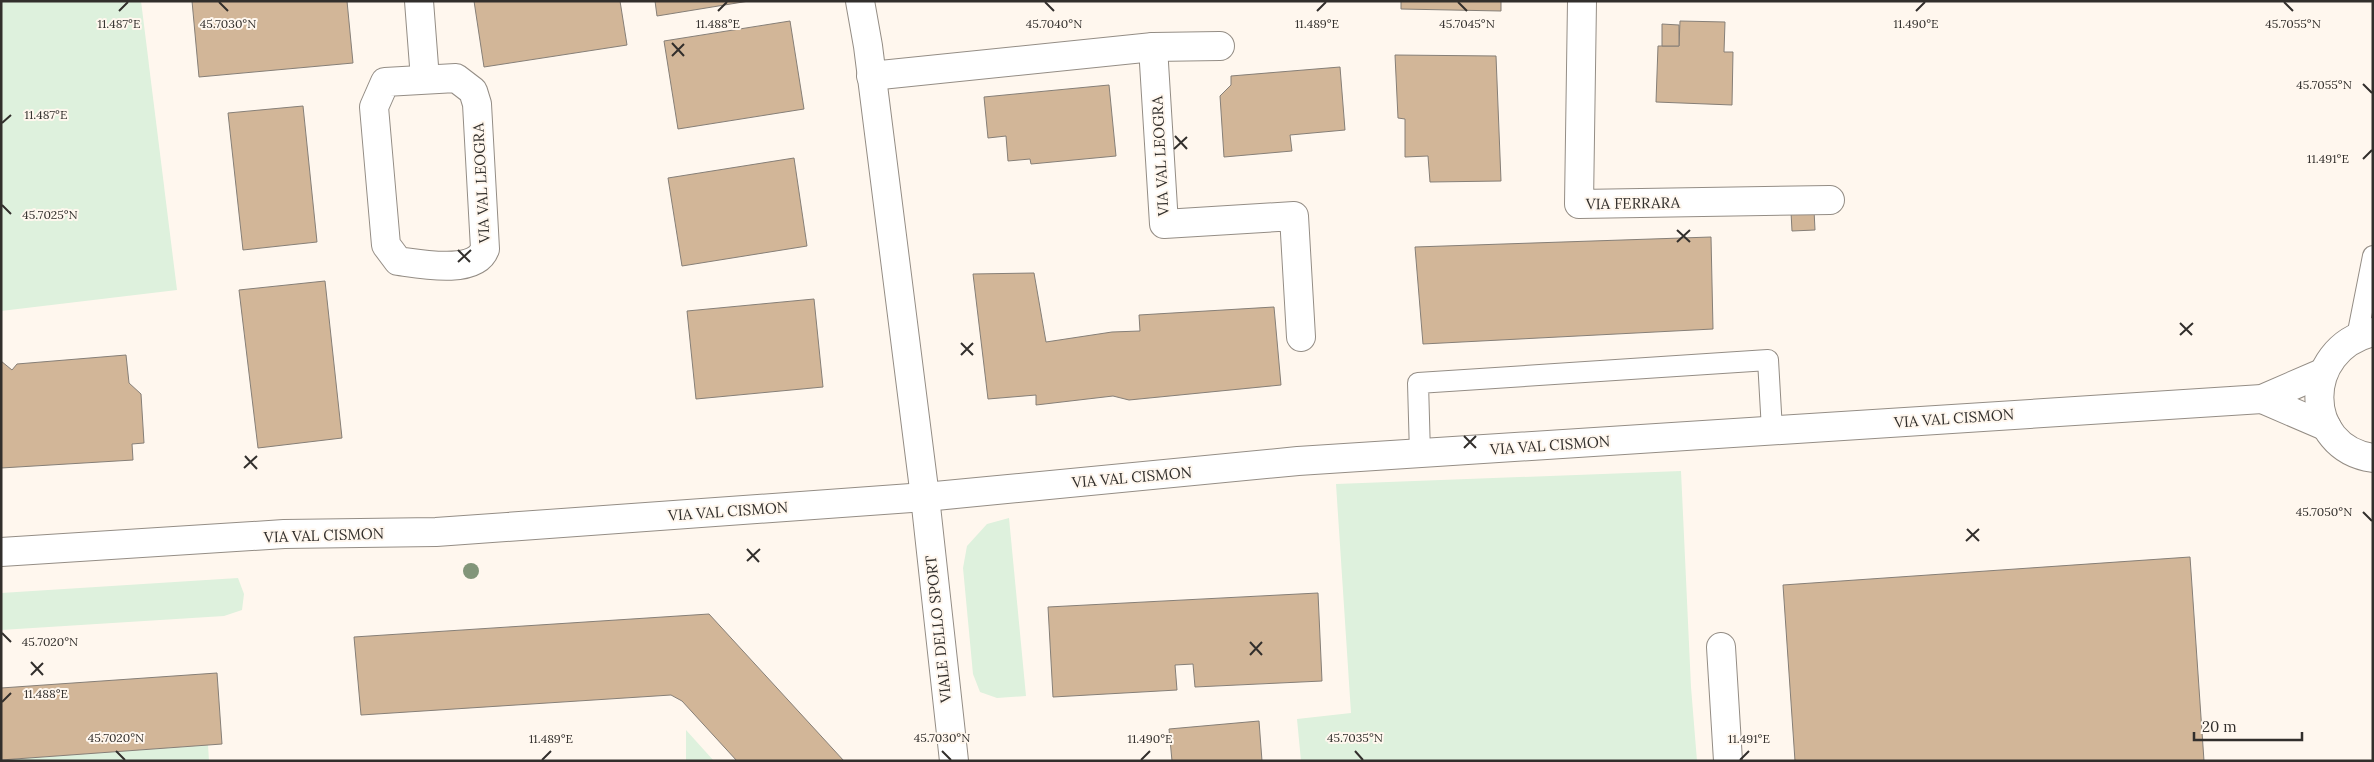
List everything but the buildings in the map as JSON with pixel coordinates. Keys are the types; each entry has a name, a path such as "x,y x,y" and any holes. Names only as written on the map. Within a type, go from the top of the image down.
{"street":[{"path":"418,1 425,79"},
{"path":"860,1 872,76 924,497"},
{"name":"VIA FERRARA","path":"1582,1 1578,204 1830,200"},
{"path":"872,76 1154,47 1220,46"},
{"name":"VIA VAL LEOGRA","path":"1154,47 1164,224 1294,216 1301,337"},
{"name":"VIA VAL LEOGRA","path":"456,78 473,91 477,104 486,240 482,257 475,262 434,267 398,261 386,245 374,107 385,82 425,79 456,78"},
{"name":"VIA VAL CISMON","path":"2365,334 2342,346 2330,358 2322,373 2318,392 2320,410 2327,427 2338,441 2353,451 2372,459"},
{"name":"VIA VAL CISMON","path":"1,552 284,534 436,532 924,497 1298,461 2262,399 2322,373"},
{"name":"VIA VAL CISMON","path":"2262,399 2327,427"},
{"name":"VIALE DELLO SPORT","path":"924,497 954,761"},
{"path":"1721,648 1728,761"}],"lane":[{"path":"2365,334 2372,261"},
{"path":"1420,454 1418,383 1768,360 1772,430"}],"green space":[{"path":"1,1 141,1 177,290 1,311"},
{"path":"1681,471 1691,687 1697,761 1301,761 1297,719 1351,713 1336,484"},
{"path":"1009,518 1026,696 997,698 980,692 973,674 963,568 967,546 987,524"},
{"path":"238,578 244,594 242,610 224,616 1,630 1,593"},
{"path":"686,730 714,761 686,761"},
{"path":"208,745 209,761 1,761 1,760"}]}
